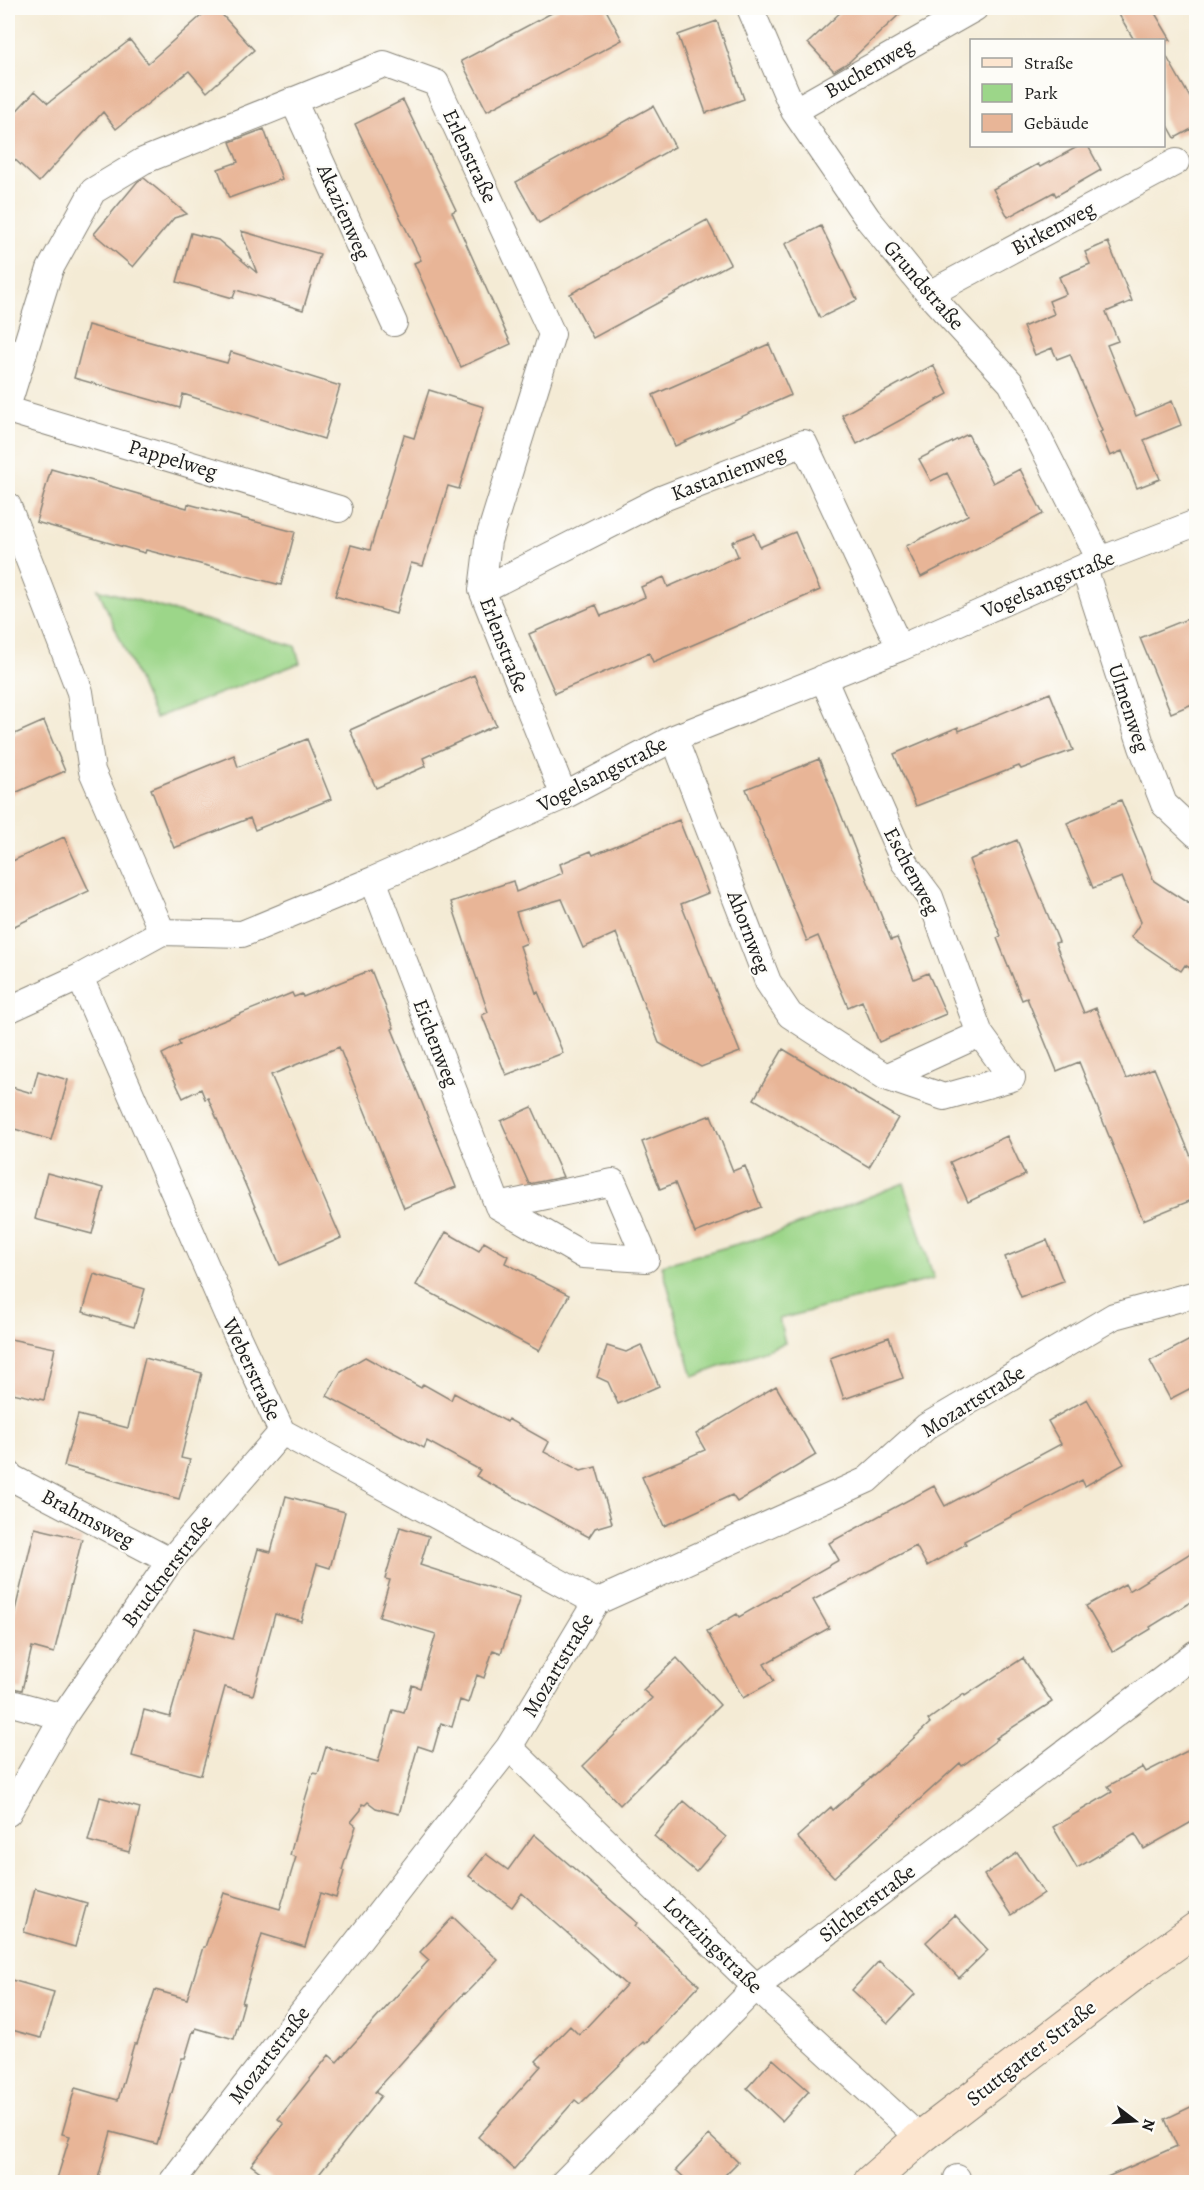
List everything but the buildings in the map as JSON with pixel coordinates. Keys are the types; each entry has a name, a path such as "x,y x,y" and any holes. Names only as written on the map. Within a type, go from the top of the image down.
{"street":[{"name":"Grundstraße","path":"750,8 794,111 868,219 929,294 1011,383 1092,564"},
{"name":"Buchenweg","path":"794,111 975,8"},
{"name":"Erlenstraße","path":"8,404 50,269 93,191 143,161 384,64 436,84 552,334 488,541 482,590 564,796"},
{"name":"Akazienweg","path":"293,100 394,323"},
{"name":"Birkenweg","path":"929,294 1176,162"},
{"name":"Pappelweg","path":"8,410 339,509"},
{"name":"Kastanienweg","path":"482,590 661,499 804,443 900,648"},
{"path":"8,506 80,692 92,771 162,932 80,977 8,1010"},
{"name":"Vogelsangstraße","path":"162,932 242,934 374,880 564,796 674,738 900,648 1092,564 1197,523"},
{"name":"Ulmenweg","path":"1092,564 1142,747 1164,804 1197,834"},
{"name":"Eschenweg","path":"822,678 904,862 930,897 980,1034"},
{"name":"Ahornweg","path":"674,738 768,982 790,1015 886,1077 944,1097 1012,1078 980,1034"},
{"name":"Eichenweg","path":"374,880 498,1206"},
{"name":"Weberstraße","path":"80,977 221,1301 282,1432 596,1602"},
{"path":"886,1077 980,1034"},
{"path":"613,1182 646,1259 584,1255 498,1206 613,1182"},
{"name":"Mozartstraße","path":"172,2182 509,1747 596,1602 867,1480 927,1426 1114,1316 1197,1294"},
{"name":"Brucknerstraße","path":"8,1813 63,1717 170,1561 282,1432"},
{"name":"Brahmsweg","path":"8,1473 12,1478 170,1561"},
{"name":"Silcherstraße","path":"564,2182 756,1987 1197,1653"},
{"path":"8,1702 63,1717"},
{"name":"Lortzingstraße","path":"509,1747 756,1987 920,2138"},
{"name":"Stuttgarter Straße","path":"870,2182 920,2138 1143,1967 1197,1929"}],"green space":[{"path":"98,589 295,646 300,663 155,718"},
{"path":"904,1183 934,1279 779,1319 785,1343 693,1377 662,1265 777,1233"}]}
